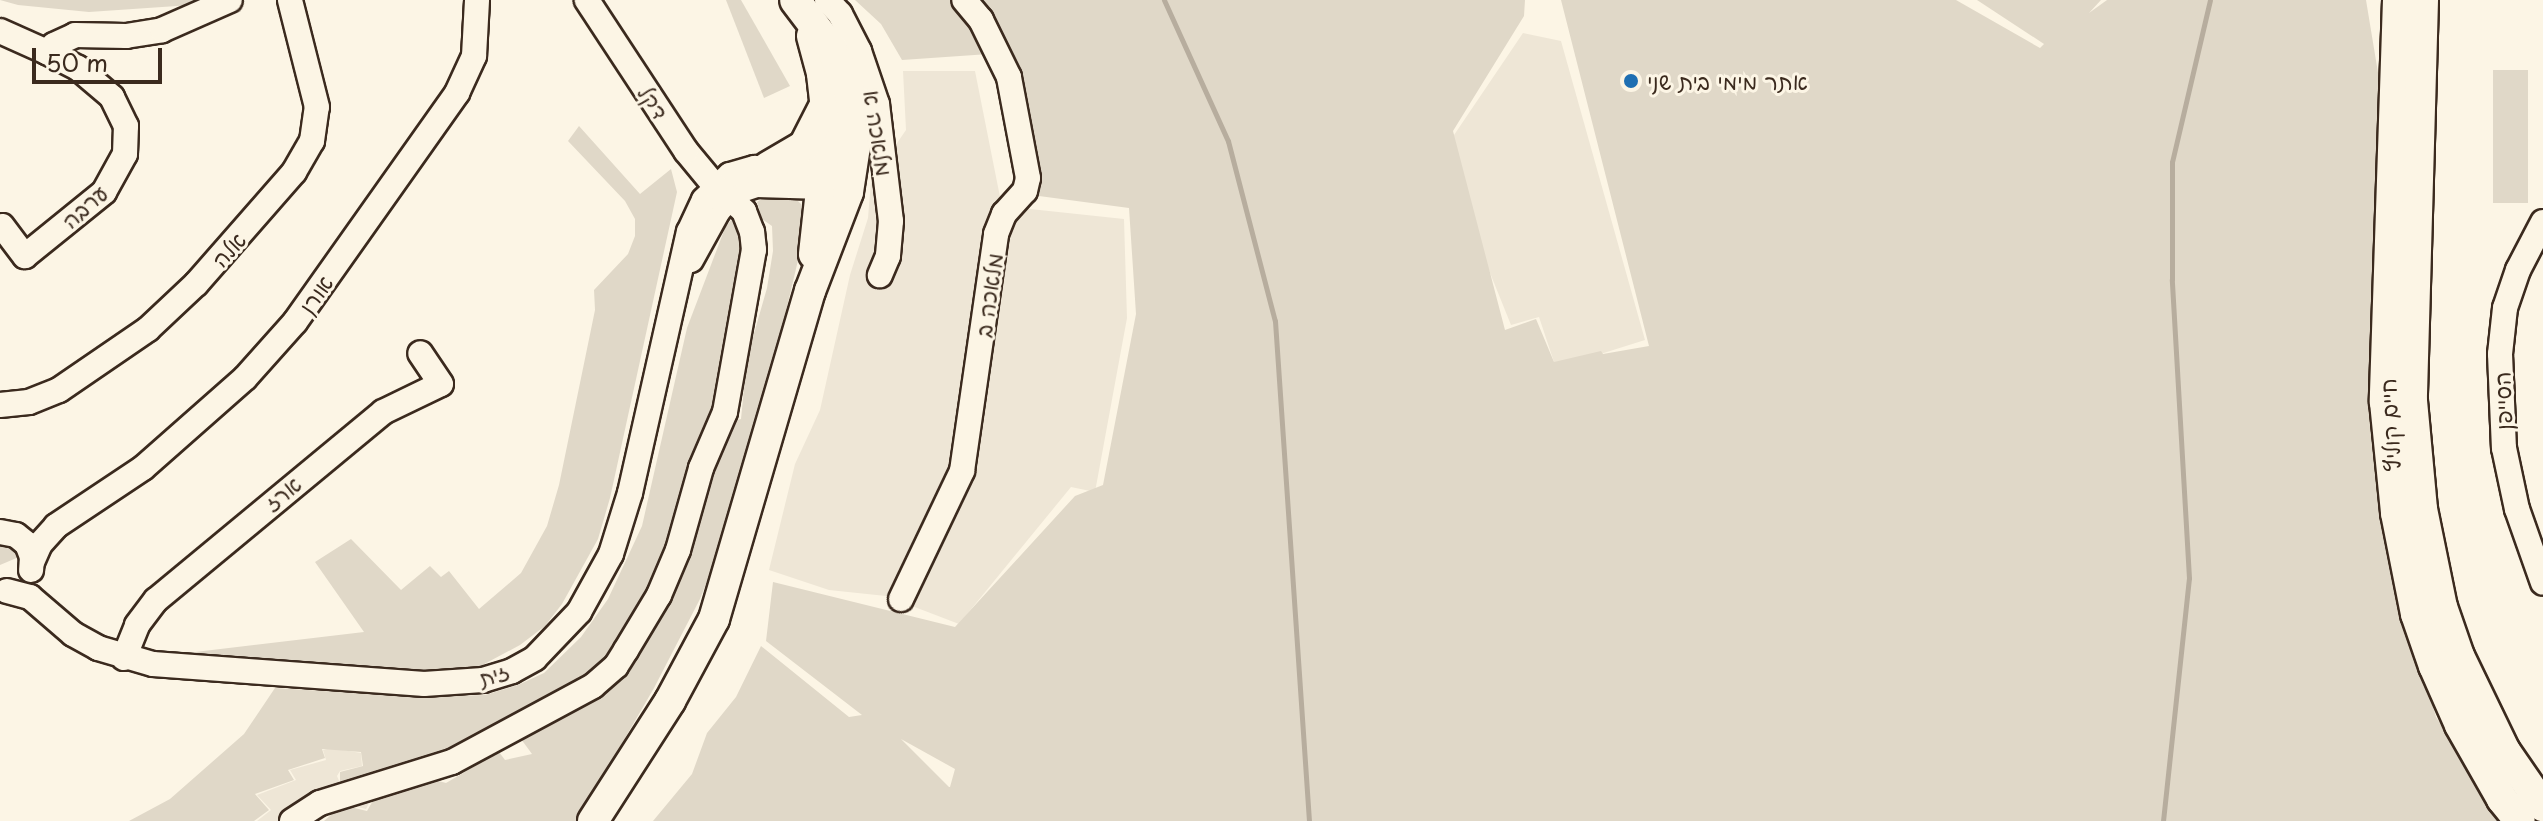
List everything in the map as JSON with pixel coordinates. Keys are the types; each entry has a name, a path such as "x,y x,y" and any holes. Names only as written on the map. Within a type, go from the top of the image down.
{"main road":[{"name":"חיים קוליץ","path":"2398,0 2385,402 2396,513 2416,614 2434,666 2460,725 2502,799 2520,821"},
{"name":"חיים קוליץ","path":"2423,0 2412,401 2422,509 2442,607 2459,656 2505,751 2543,806"},
{"path":"593,821 670,701 714,619 810,291 834,235 826,101 809,4"},
{"path":"809,4 850,93 856,140 833,179"},
{"path":"768,167 804,146 816,128 826,101"}],"street":[{"path":"0,31 47,52 57,42 75,35 126,36 162,30 230,0"},
{"name":"אלה","path":"0,405 19,404 49,395 142,334 185,296 294,172 312,141 317,107 290,0"},
{"name":"אורן","path":"2,591 24,582 40,544 60,523 143,468 245,378 295,322 457,93 474,56 477,0"},
{"name":"דקל","path":"292,821 320,803 416,776 482,748 593,686 616,666 669,575 701,468 725,412 754,250 748,217 686,151 587,0"},
{"name":"מלאכה ב","path":"901,599 962,471 996,234 1004,214 1025,191 1028,178 1009,77 981,20 964,0"},
{"name":"מלאכה א","path":"809,4 840,14 859,51 877,104 891,221 888,256 880,275"},
{"name":"ערבה","path":"2,226 25,256 104,192 125,154 126,126 112,97 88,75 47,52"},
{"path":"722,192 743,170 768,167 833,179"},
{"path":"722,192 757,185 833,179"},
{"name":"זית","path":"2,591 30,597 85,641 124,658 168,666 424,684 483,680 512,671 535,658 579,612 611,554 630,493 680,279 722,192"},
{"name":"הסייפן","path":"2543,222 2518,270 2505,308 2500,354 2504,448 2517,509 2543,583"},
{"name":"ארז","path":"124,658 137,625 156,600 383,412 441,384 420,353"},
{"name":"אורן","path":"6,533 60,523"},
{"name":"זית","path":"6,533 27,544 38,594 51,615"}],"shaded area":[{"path":"0,0 205,0 206,4 89,12 18,5"},
{"path":"726,0 741,0 790,86 764,98"},
{"path":"855,0 953,0 989,54 902,60 881,24"},
{"path":"984,0 1525,0 1524,16 1453,131 1505,330 1536,319 1554,362 1601,351 1603,354 1649,346 1561,0 1956,0 2040,48 2044,44 1977,0 2101,0 2089,13 2107,0 2366,0 2383,103 2395,580 2436,717 2500,821 653,821 692,774 707,733 736,697 761,646 849,717 862,715 766,641 773,582 955,627 1075,496 1103,485 1136,314 1129,208 1039,196","holes":["901,739 955,769 949,787"]},
{"path":"1523,33 1561,41 1645,340 1556,368 1539,317 1511,325 1451,176 1452,138"},
{"path":"2493,70 2528,70 2528,203 2493,203"},
{"path":"903,71 975,71 1001,202 1030,209 1124,219 1127,318 1095,492 1071,487 959,624 886,596 829,590 769,570 795,464 820,410 850,275 868,218 871,181 906,130"},
{"path":"579,126 640,194 671,169 677,192 610,498 598,539 562,604 545,626 520,645 475,669 444,671 201,660 170,655 364,632 315,562 351,539 401,590 430,566 441,577 449,571 479,609 521,573 547,526 559,485 595,310 594,290 628,254 635,236 635,219 625,201 568,141"},
{"path":"766,196 796,199 807,210 808,218 782,328 717,556 700,599 654,688 577,821 324,821 342,805 367,811 375,797 430,779 446,783 499,752 505,760 532,754 521,739 601,693 631,668 680,582 731,422 741,419 747,358 767,288 773,251 772,226 762,219 757,202"},
{"path":"738,211 749,241 734,296 725,380 656,591 598,673 464,749 346,783 340,782 340,772 363,766 361,752 322,749 325,758 288,770 294,780 255,794 269,810 254,821 129,821 170,799 244,734 275,688 419,697 485,695 544,673 581,637 608,599 642,526 687,328 725,228"},
{"path":"0,543 26,554 0,565"},
{"path":"331,748 361,753 362,766 340,771 337,776 340,783 373,795 366,809 341,803 318,821 257,821 271,810 257,795 296,780 290,770 326,760 323,750"}],"waterway":[{"path":"1164,0 1228,141 1275,321 1309,821"},
{"path":"2163,821 2189,578 2172,279 2172,162 2210,0"}],"place":[{"name":"אתר מימי בית שני","path":"1631,81"}]}
